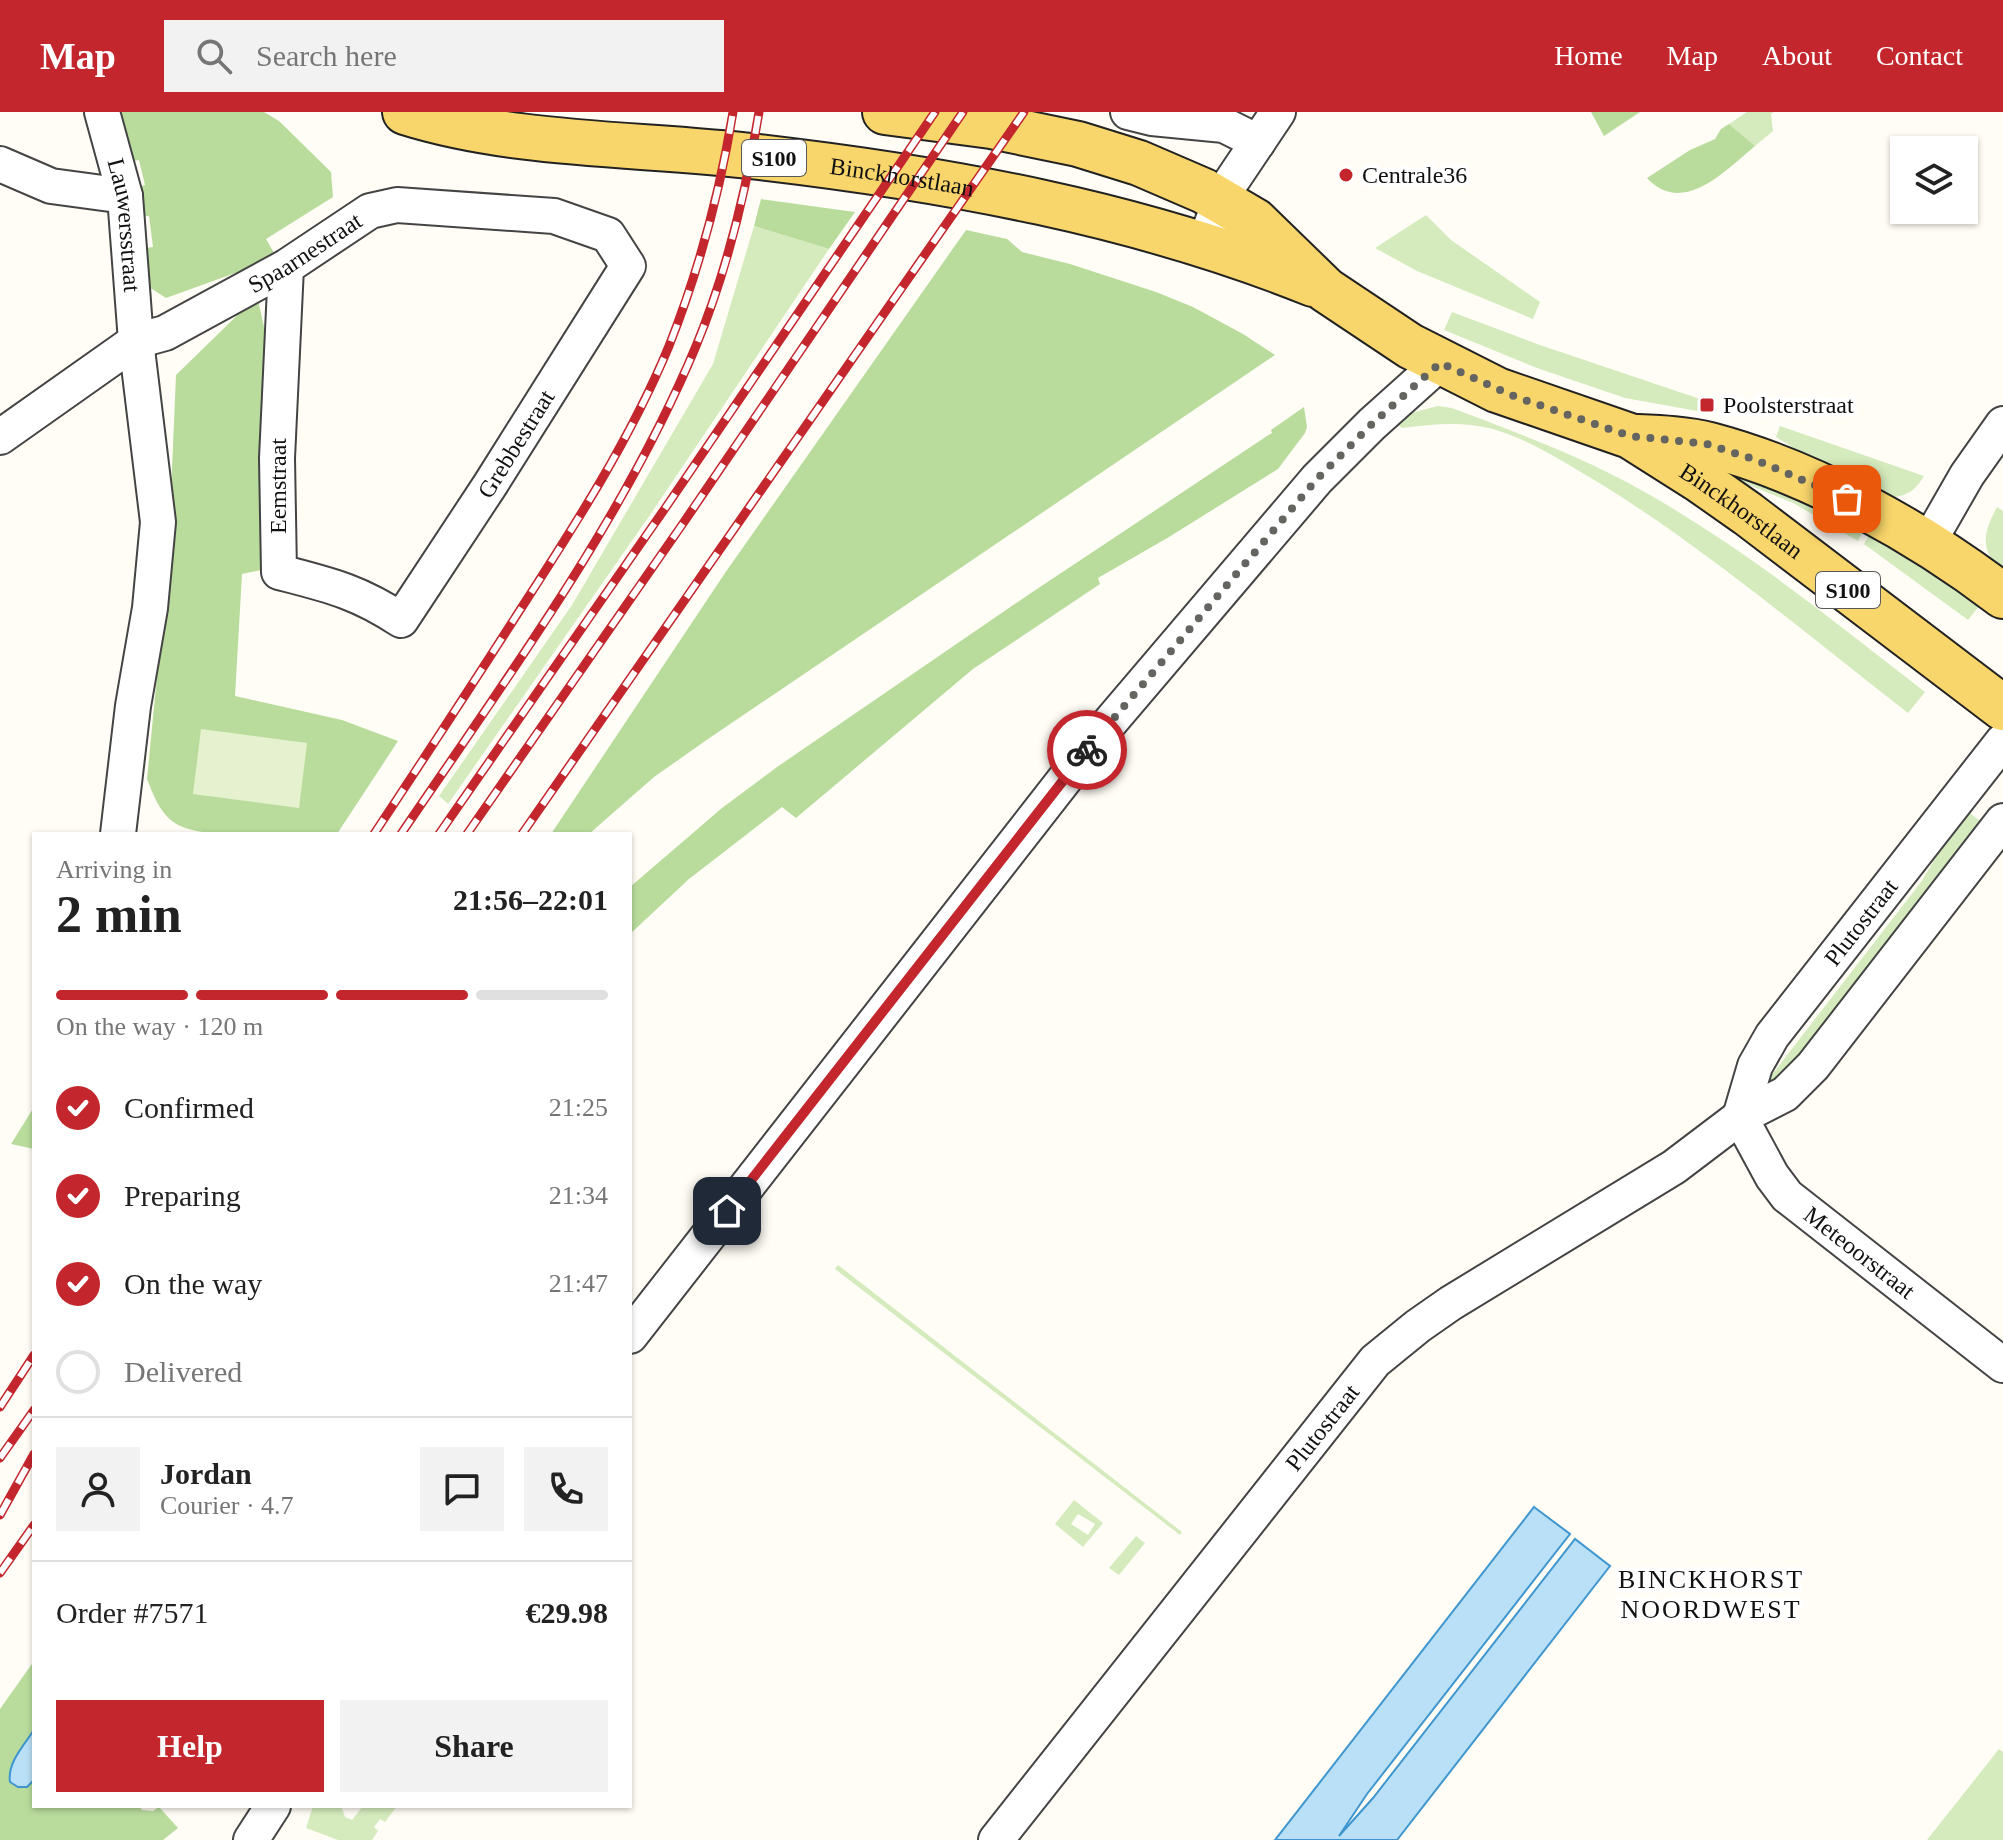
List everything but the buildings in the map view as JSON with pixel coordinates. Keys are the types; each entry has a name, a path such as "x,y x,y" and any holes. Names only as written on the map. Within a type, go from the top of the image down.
{"main road":[{"name":"Binckhorstlaan","path":"405,112 508,134 759,157 1001,192 1082,211 1203,247 1326,290"},
{"name":"Binckhorstlaan","path":"885,112 991,126 1078,144 1160,170 1243,212 1269,232 1326,290 1440,363 1507,393 1630,436 1707,444 1756,460 1847,499 1928,543 2003,596"},
{"name":"Binckhorstlaan","path":"1630,436 1748,514 2003,708"}],"street":[{"name":"Lauwersstraat","path":"102,112 125,196 136,341 158,522 150,608 133,706 118,832"},
{"path":"1128,112 1152,118 1224,125 1258,142"},
{"path":"1203,247 1220,200 1278,112"},
{"path":"0,164 51,186 125,196"},
{"name":"Spaarnestraat","path":"0,437 136,341 165,333 286,267 370,211 397,205 554,216 608,235 628,266"},
{"name":"Grebbestraat","path":"401,620 628,266"},
{"name":"Eemstraat","path":"286,267 277,458 279,572 348,590 371,600 401,620"},
{"path":"632,1333 1100,734 1317,479 1440,363"},
{"path":"1928,543 1967,475 2003,424"},
{"name":"Plutostraat","path":"1740,1117 1751,1077 1768,1042 2003,741"},
{"name":"Plutostraat","path":"996,1840 1375,1361 1451,1303 1674,1167 1740,1117 1785,1094 1806,1075 2003,821"},
{"name":"Meteoorstraat","path":"1740,1117 1772,1176 1787,1196 2003,1365"}],"green space":[{"path":"107,112 264,112 279,121 331,172 333,197 266,239 277,258 166,298 149,287 139,249 153,247 149,216 134,217 130,190 145,185 139,160 123,163"},
{"path":"1591,112 1640,112 1604,136"},
{"path":"1747,112 1774,112 1771,114 1773,131 1755,146 1729,124"},
{"path":"1729,124 1755,146 1718,177 1704,186 1675,193 1661,189 1647,178 1690,150 1715,139 1721,129"},
{"path":"761,199 855,212 829,249 754,226"},
{"path":"1426,215 1451,240 1540,302 1533,319 1417,271 1375,248"},
{"path":"754,226 829,249 650,515 448,804 439,796 572,605 713,364"},
{"path":"966,230 1007,239 1022,252 1156,292 1193,307 1275,355 708,739 654,777 591,832 552,832 725,573"},
{"path":"257,296 268,344 261,570 242,574 235,696 342,720 398,741 338,832 204,832 185,828 163,812 147,779 168,563 176,375"},
{"path":"1452,312 1700,399 1697,411 1625,398 1537,368 1444,330"},
{"path":"1438,406 1452,408 1555,448 1615,476 1697,523 1775,577 1925,692 1908,713 1680,537 1601,484 1535,446 1481,426 1448,424 1402,428 1398,425 1411,413"},
{"path":"1304,407 1305,433 1278,469 1098,578 1100,584 973,669 796,818 782,807 689,879 632,932 632,885 722,808 1028,595 1272,433 1271,430"},
{"path":"1780,426 1924,476 1908,493 1882,496 1852,483 1776,437"},
{"path":"1681,452 1727,467 1865,527 1858,541 1793,503 1730,477"},
{"path":"1997,507 2003,511 2003,574 1990,557 1986,542 1988,526"},
{"path":"1872,530 1983,601 1968,620 1864,544"},
{"path":"201,729 307,743 299,808 193,794"},
{"path":"1965,809 1981,822 1764,1100 1757,1094 1921,882"},
{"path":"32,1110 32,1149 11,1144"},
{"path":"838,1265 1182,1532 1180,1535 835,1269"},
{"path":"1074,1500 1103,1523 1083,1547 1055,1524","holes":["1078,1514 1095,1524 1088,1535 1071,1524"]},
{"path":"1136,1536 1145,1543 1119,1575 1109,1568"},
{"path":"32,1664 32,1733 11,1768 10,1782 25,1788 32,1782 32,1808 140,1808 153,1811 160,1808 178,1828 163,1840 0,1840 0,1709"},
{"path":"1999,1749 2003,1752 2003,1840 1927,1840"},
{"path":"312,1808 342,1808 345,1817 352,1820 361,1808 396,1808 385,1822 380,1819 374,1827 378,1831 372,1840 338,1840 306,1828"}],"water":[{"path":"1534,1507 1570,1534 1367,1794 1339,1836 1373,1798 1575,1539 1610,1566 1397,1840 1275,1840"},
{"path":"32,1733 32,1782 27,1787 18,1787 10,1782 11,1768"}],"railway":[{"path":"375,832 561,546 654,381 699,260 722,172 733,112"},
{"path":"402,832 561,597 599,536 667,410 696,346 726,260 742,201 759,112"},
{"path":"440,832 935,112"},
{"path":"468,832 963,112"},
{"path":"523,832 1024,112"},
{"path":"0,1407 32,1358"},
{"path":"0,1458 32,1413"},
{"path":"0,1515 32,1458"},
{"path":"0,1573 32,1528"}],"way so far":[{"path":"1087,750 1317,479 1440,363 1516,397 1630,436 1707,444 1756,460 1847,499"}],"place":[{"name":"Centrale36","path":"1346,175"},
{"name":"Poolsterstraat","path":"1707,405"}],"district":[{"name":"BINCKHORST NOORDWEST","path":"1711,1594"}],"route":[{"path":"727,1211 1087,750"}]}
